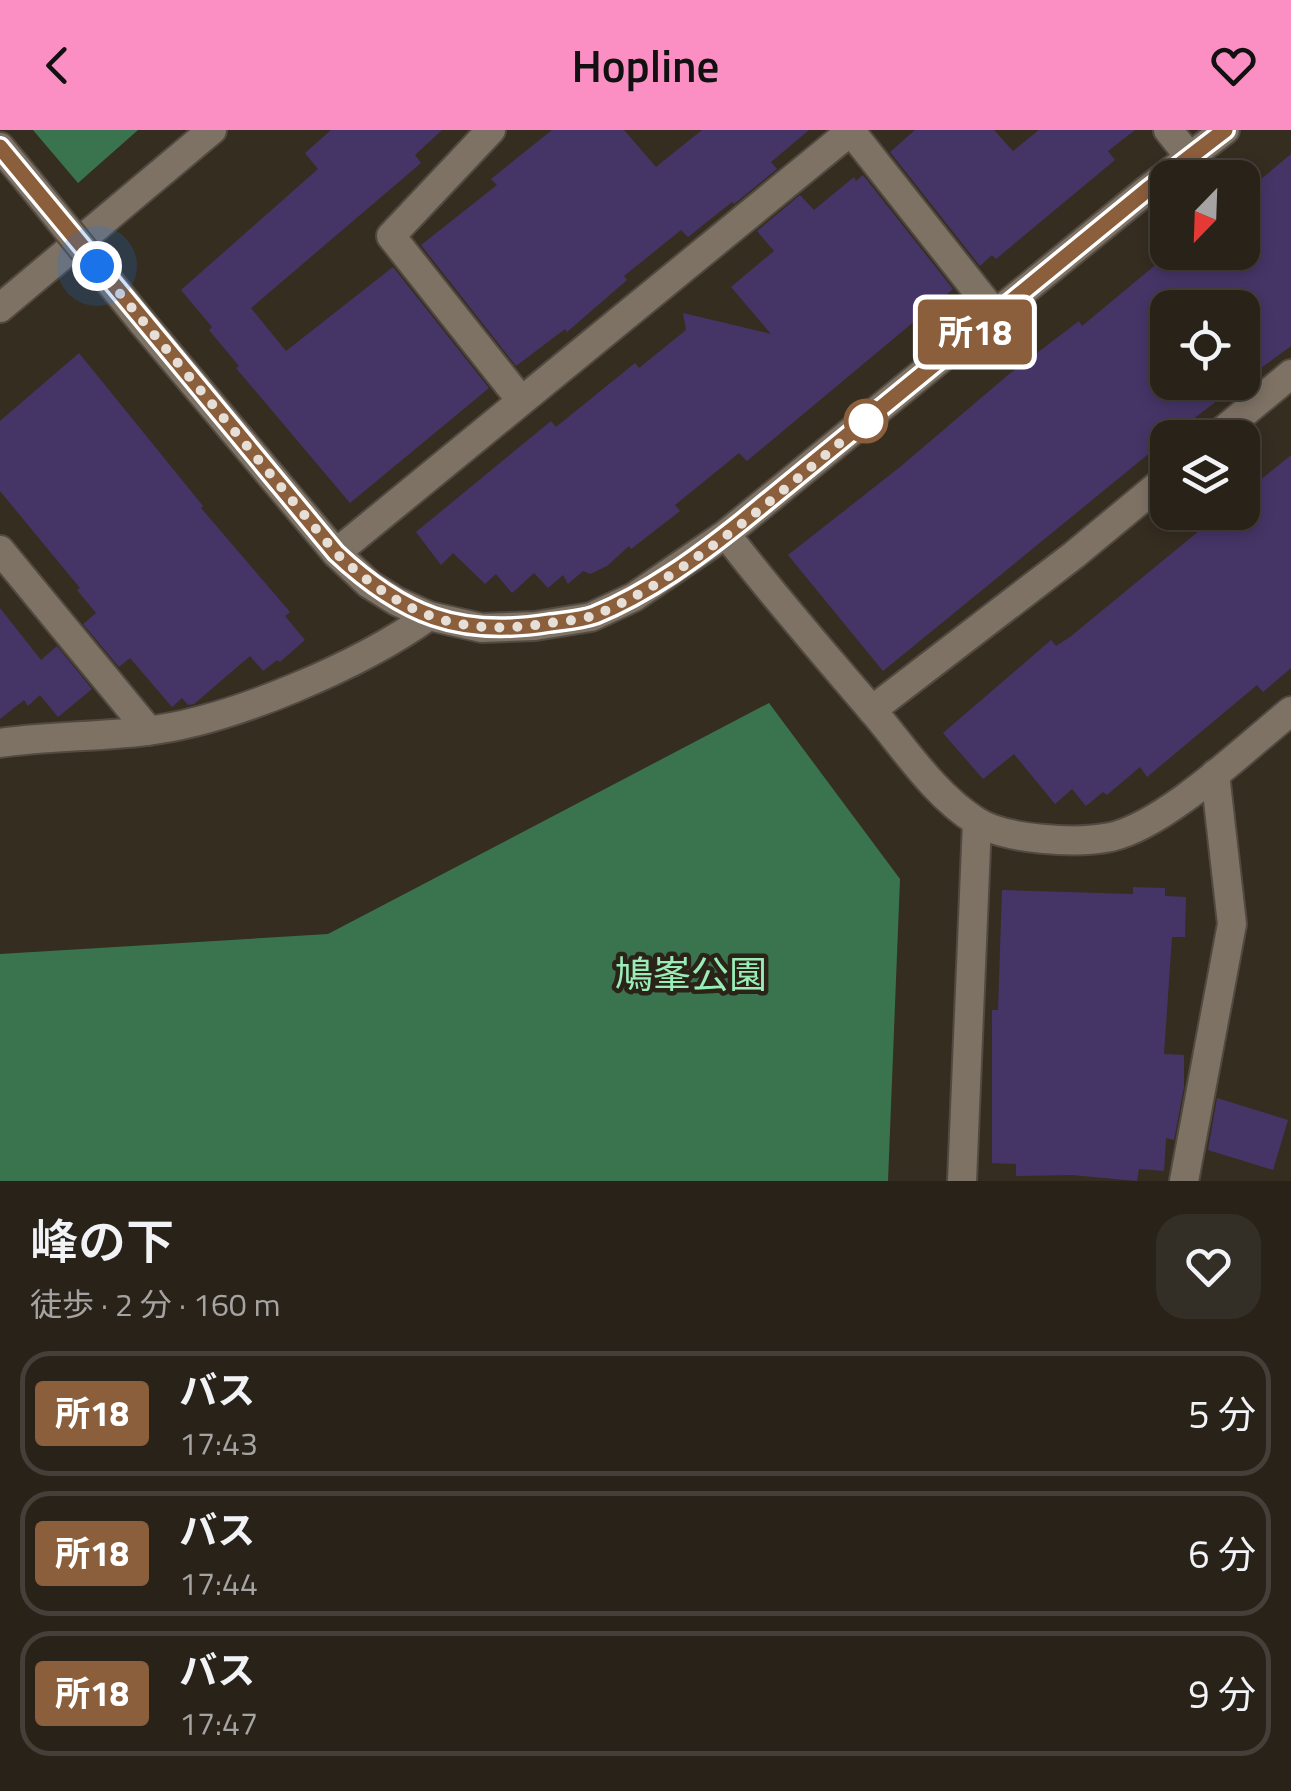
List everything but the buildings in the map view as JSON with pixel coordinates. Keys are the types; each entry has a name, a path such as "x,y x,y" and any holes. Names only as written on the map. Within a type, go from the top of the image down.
{"street":[{"path":"0,308 212,130"},
{"path":"491,130 391,236 520,399"},
{"path":"336,553 850,130 996,314"},
{"path":"1168,130 1189,156"},
{"path":"0,147 336,553 369,584 429,616 482,628 536,626 591,617 634,597 726,534 1225,130"},
{"path":"1236,420 1291,374"},
{"path":"872,710 1074,556 1150,492"},
{"path":"726,534 936,787 978,823 1017,836 1111,836 1152,820 1291,711"},
{"path":"0,550 148,731"},
{"path":"0,743 148,731 240,709 356,659 401,636 429,616"},
{"path":"1184,1181 1232,924 1215,774"},
{"path":"962,1181 978,823"}],"green space":[{"path":"33,130 138,130 78,183"},
{"name":"鳩峯公園","path":"769,703 900,879 888,1181 0,1181 0,954 328,934"}],"bus line":[{"name":"所18","path":"0,147 336,553 369,584 396,601 429,616 482,628 536,626 591,617 634,597 681,566 743,521 1225,130"}],"route":[{"path":"97,266 336,553 369,584 396,601 429,616 482,628 536,626 591,617 634,597 726,534 878,411 866,421"}]}
